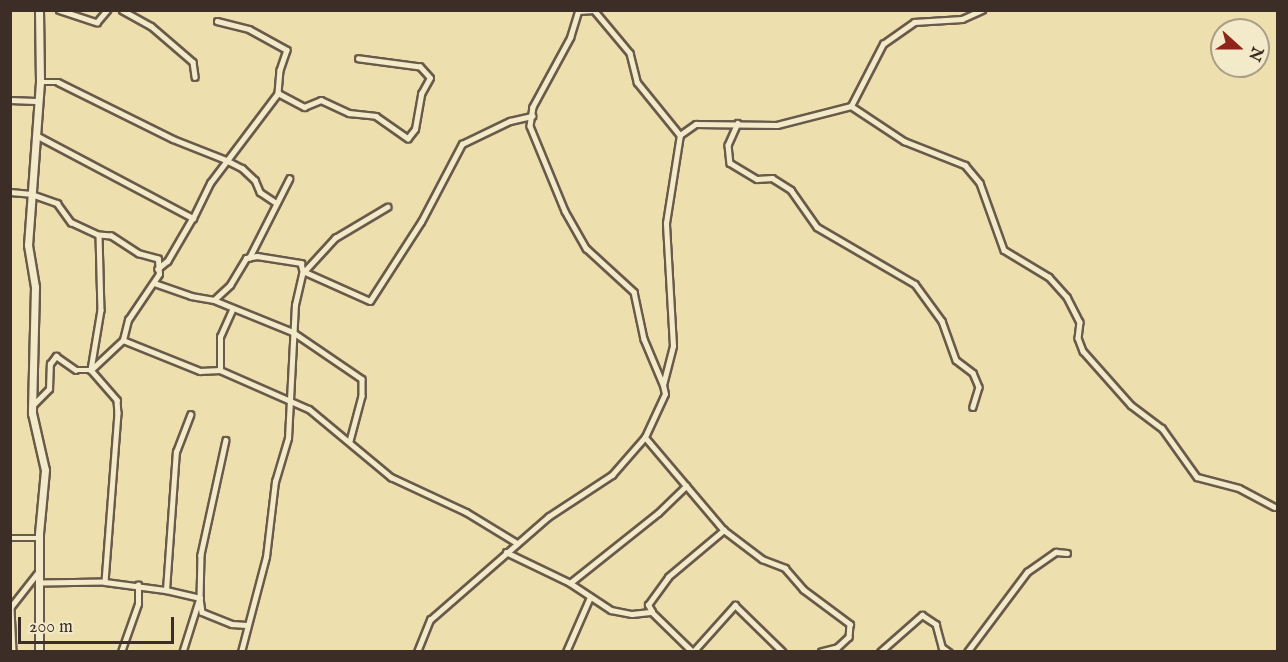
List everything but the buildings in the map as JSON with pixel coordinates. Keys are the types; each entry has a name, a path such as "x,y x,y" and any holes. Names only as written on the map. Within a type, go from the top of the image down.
{"street":[{"path":"39,10 40,82 35,101 28,245 35,287 35,330 31,352 32,406 45,470 40,538 39,571 42,583 39,651"},
{"path":"59,10 97,22 106,10"},
{"path":"122,10 150,26 193,62 195,77"},
{"path":"417,651 430,620 548,517 612,475 645,437 665,394 644,339 634,292 586,248 566,211 534,138 532,116 571,37 579,11 594,10 630,53 637,82 680,135"},
{"path":"663,385 673,346 666,223 680,135 696,124 777,125 851,105 883,44 914,22 962,19 982,10"},
{"path":"158,269 173,253 226,160 278,93 280,70 287,50 249,29 217,21"},
{"path":"278,93 304,107 321,100 349,113 376,116 408,138 415,129 421,94 430,78 420,67 359,59"},
{"path":"40,82 57,81 173,139 242,168 255,180 260,192 275,202"},
{"path":"10,100 35,101"},
{"path":"851,105 904,141 965,165 980,183 1004,250 1049,277 1067,297 1080,322 1078,338 1083,351 1131,405 1162,428 1197,477 1239,488 1274,507"},
{"path":"303,272 370,301 421,222 462,144 510,121 532,116"},
{"path":"738,123 728,145 730,163 757,179 772,178 791,190 817,226 915,284 942,321 956,360 973,373 979,387 973,407"},
{"path":"34,134 193,218"},
{"path":"214,300 249,258 275,202 289,179"},
{"path":"10,192 31,194 57,203 71,222 99,235 111,236 139,254 158,259 154,283 128,320 123,340 91,370 76,370 56,356 50,364 49,389 32,406"},
{"path":"303,272 335,238 387,207"},
{"path":"99,235 101,310 91,370 117,403 105,582"},
{"path":"241,651 246,625 266,557 275,482 288,438 292,401 293,332 303,272 301,263 249,258"},
{"path":"154,283 191,297 214,300 232,310 293,332 362,379 362,396 350,441"},
{"path":"220,370 220,337 232,310"},
{"path":"123,340 200,371 220,370 309,409 391,477 466,512 517,543"},
{"path":"166,590 176,452 190,415"},
{"path":"645,437 724,530 762,559 785,567 803,589 850,624 849,637 837,648 821,651"},
{"path":"226,440 201,555 200,598 202,612 231,624 246,625"},
{"path":"570,583 658,513 686,486"},
{"path":"724,530 668,577 648,605 652,612 693,651 735,605 783,651"},
{"path":"10,538 40,538"},
{"path":"506,552 570,583 611,610 632,614 652,612"},
{"path":"967,651 1027,572 1056,552 1067,553"},
{"path":"13,651 11,608 39,571"},
{"path":"42,583 105,582 138,585 200,598"},
{"path":"121,651 138,603 138,585"},
{"path":"566,651 590,597"},
{"path":"183,651 200,598"},
{"path":"880,651 922,615 936,624 942,647 950,651"}]}
